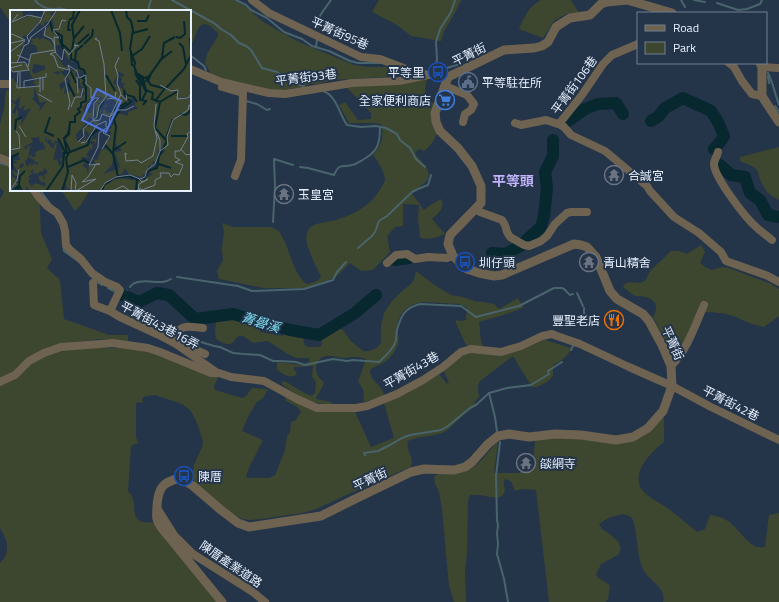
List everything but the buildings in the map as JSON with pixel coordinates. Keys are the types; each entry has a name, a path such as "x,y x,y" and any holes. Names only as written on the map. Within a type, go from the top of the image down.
{"street":[{"name":"平菁街95巷","path":"252,0 269,13 361,57 380,59 414,72 448,77"},
{"name":"平菁街","path":"476,208 481,203 480,186 472,166 458,148 440,131 436,122 435,113 448,77 504,50 542,46 548,42 556,27 562,23 570,18 590,15 601,4 612,0 627,0 669,12"},
{"name":"平菁街106巷","path":"637,44 612,55 603,64 559,124 572,135 605,151 647,186 674,217 699,233 721,252 726,261 768,276 779,282"},
{"path":"730,64 734,67 752,94 762,96"},
{"path":"779,68 761,65 762,96 779,122"},
{"name":"平菁街93巷","path":"191,70 221,82 269,93 285,94 352,83 399,81 428,75"},
{"path":"202,75 212,84 243,93 241,160 235,176"},
{"path":"445,86 467,95 474,104 471,110 465,114 463,122"},
{"path":"515,123 521,125 546,120 559,124"},
{"path":"718,152 714,164 717,174 737,205 754,225 772,240"},
{"path":"0,158 10,162"},
{"name":"平菁街43巷16弄","path":"35,191 47,206 57,213 63,223 66,231 66,244 69,249 80,258 92,274 120,290 110,311"},
{"path":"387,263 396,255 407,254 415,259 428,257 448,258 453,256 448,244 450,235 476,208 480,212 502,220 510,237 524,245 529,246 541,241 547,236 555,224 567,213 587,212"},
{"name":"平菁街","path":"222,602 162,528 156,518 158,495 163,485 172,480 180,478 193,486 238,523 249,527 315,518 411,472 424,469 454,470 464,467 472,462 488,444 498,436 509,434 530,437 554,434 581,435 616,440 633,437 648,428 663,410 672,386 672,366 649,321 643,314 617,299 610,290 596,257 587,247 574,244 502,275 494,276 467,269 453,256"},
{"name":"平菁街43巷16弄","path":"93,283 94,305 110,311 189,349 218,373"},
{"path":"672,366 678,359 691,335 704,305"},
{"path":"203,328 183,327 176,336 189,349 205,354"},
{"name":"平菁街43巷","path":"0,382 15,375 29,361 44,353 61,347 113,343 148,348 211,372 264,381 297,399 318,408 356,408 367,406 397,394 443,367 461,352 470,349 500,352 521,346 542,336 552,334 580,344 672,386"},
{"name":"平菁街42巷","path":"672,386 779,440"},
{"name":"陳厝產業道路","path":"157,508 174,535 192,554 253,592 265,602"}],"green space":[{"path":"0,0 234,0 246,7 262,21 301,43 354,65 386,67 392,71 391,75 385,77 332,80 280,92 223,79 211,74 205,63 207,54 218,36 218,33 209,25 204,24 199,27 191,46 191,10 10,10 10,22 0,7"},
{"path":"379,0 461,0 444,31 441,41 411,36 397,25 372,12"},
{"path":"541,0 571,0 579,13 566,14 554,21 543,38 519,29 525,16 533,5"},
{"path":"427,79 425,88 426,100 434,103 431,115 438,131 436,137 424,151 419,149 415,153 426,166 429,173 427,180 411,192 424,210 441,199 443,205 442,208 432,219 445,234 429,239 420,237 418,218 419,205 403,204 403,226 395,227 387,236 390,252 373,270 361,271 350,263 338,275 307,288 264,288 219,279 217,271 223,260 222,249 224,231 222,223 233,227 270,227 278,230 303,281 307,284 315,282 320,278 321,277 307,243 306,238 309,229 316,224 339,219 352,214 364,207 379,192 385,180 381,167 373,155 382,141 383,133 381,124 349,123 339,105 345,102 358,120 371,119 371,113 346,87 398,84"},
{"path":"10,89 10,191 39,191 41,233 52,259 47,268 60,280 64,319 109,335 128,335 128,343 123,340 100,339 61,344 0,379 0,199 4,191 0,188 0,124 4,110 6,91"},
{"path":"779,147 779,200 765,189 757,170 740,161 740,157"},
{"path":"62,191 89,191 80,206 75,211"},
{"path":"701,245 705,252 700,263 705,267 712,270 722,267 729,268 769,283 779,289 779,316 764,327 751,324 730,315 704,312 674,357 653,317 656,311 655,303 646,297 633,295 623,287 629,282 643,282 650,271 671,251 679,251 687,254"},
{"path":"416,271 451,295 477,302 494,304 499,309 518,298 524,307 508,314 479,322 483,346 471,348 466,345 456,323 456,320 466,320 467,308 464,306 459,304 424,302 408,307 402,313 398,321 397,327 399,341 394,352 384,363 370,370 372,378 382,389 384,396 364,402 363,391 358,382 366,359 357,357 343,358 325,356 319,360 316,366 316,371 318,377 324,382 316,399 331,402 331,405 308,401 281,383 284,381 312,396 315,392 316,382 312,377 313,366 294,367 297,374 294,376 284,374 277,369 277,362 302,365 310,361 309,358 296,358 268,341 253,343 242,336 239,336 230,344 225,344 217,340 215,330 217,319 232,316 257,322 260,332 283,336 283,331 285,330 302,333 305,346 310,347 320,347 322,344 321,340 323,338 338,329 341,329 351,341 363,351 371,350 381,343 381,326 384,313 392,301 411,284"},
{"path":"542,339 571,348 564,358 553,365 553,376 544,384 532,387 513,356 480,381 478,393 480,396 474,402 476,404 449,429 445,432 408,441 408,447 412,460 410,467 314,510 261,519 249,520 234,515 195,484 192,475 203,441 191,411 182,404 155,395 146,396 142,398 143,402 136,403 136,437 138,443 131,446 128,491 134,502 135,516 143,522 157,522 219,602 0,602 0,563 6,555 7,546 5,537 0,528 0,385 29,364 63,348 131,348 156,353 219,376 214,386 215,390 242,398 246,396 252,388 268,389 264,397 256,403 242,431 263,440 246,477 269,478 275,475 285,450 291,422 296,420 301,411 296,406 286,401 286,396 303,404 354,410 371,447 394,438 384,403 439,374 447,384 449,382 444,372 457,358 464,355 474,353 489,354"},
{"path":"664,417 664,442 648,457 640,471 639,484 643,491 697,532 705,529 710,515 717,516 732,524 751,544 760,547 765,547 769,515 779,513 779,602 663,602 660,588 643,569 639,556 633,520 630,516 616,515 599,524 602,529 619,543 620,547 618,555 601,564 596,575 610,586 608,599 606,602 549,602 536,490 522,489 515,491 512,483 507,479 504,480 505,490 500,497 470,495 468,501 465,573 466,602 454,602 449,586 442,509 439,492 435,484 434,477 441,473 459,472 472,468 498,442 494,473 520,473 520,470 535,467 535,440 563,437 615,443"}],"waterway":[{"path":"35,0 40,5 47,8 67,10"},
{"path":"149,10 151,0"},
{"path":"172,0 190,10"},
{"path":"236,0 267,18 284,32 302,39 312,46 329,51 350,61 358,63 381,63"},
{"path":"318,27 320,16 331,0"},
{"path":"435,71 437,59 436,42 440,29 451,12 455,0"},
{"path":"681,0 685,7"},
{"path":"694,0 705,2"},
{"path":"717,3 738,10 747,9 760,4 762,0"},
{"path":"191,10 214,23 231,35 239,43 251,50 262,68 277,72 296,84 304,86"},
{"path":"316,47 317,39"},
{"path":"191,56 204,66 206,70"},
{"path":"437,71 460,64"},
{"path":"768,73 779,105"},
{"path":"768,76 769,83"},
{"path":"323,91 328,93 335,101 347,125 361,127 376,126 386,128 397,134 400,140 410,148 416,159 425,167"},
{"name":"菁礐溪","path":"651,121 658,117 665,108 683,98 711,111 718,122 724,136 714,149"},
{"path":"246,101 257,104 267,110 270,109"},
{"name":"菁礐溪","path":"568,121 585,109 598,104 616,103 623,114"},
{"path":"775,106 779,112"},
{"path":"300,167 334,175 339,167 354,165 371,155 378,144 380,127"},
{"name":"菁礐溪","path":"492,253 506,254 520,246 541,227 544,216 547,188 545,172 553,156 553,140"},
{"path":"273,222 275,186 274,159 293,165"},
{"name":"菁礐溪","path":"0,163 7,165"},
{"name":"菁礐溪","path":"720,165 731,175 745,177 750,193 760,200 768,215 779,217"},
{"path":"358,248 372,236 379,221 387,216 412,192 428,185 431,175"},
{"name":"菁礐溪","path":"41,191 51,205"},
{"name":"菁礐溪","path":"63,244 64,251 79,262"},
{"name":"菁礐溪","path":"395,260 409,258"},
{"path":"177,277 238,286 252,291 304,289 333,280 337,272 346,262"},
{"name":"菁礐溪","path":"91,276 95,281 102,285"},
{"path":"130,287 134,283 144,281 163,282 171,279"},
{"name":"菁礐溪","path":"108,288 114,291"},
{"path":"181,335 189,339 220,347 233,353 260,355 273,361 296,362 305,365 333,359 379,362 394,346 400,320 404,313 420,304 461,306 476,317 519,306 554,288 562,288 570,295 573,294"},
{"name":"菁礐溪","path":"123,300 127,291"},
{"name":"菁礐溪","path":"122,295 139,302 157,293 169,295 195,319 233,314 290,330 319,335 355,313 376,295"},
{"path":"577,293 583,306"},
{"path":"129,305 173,329"},
{"path":"584,308 584,319"},
{"path":"571,350 574,344"},
{"path":"365,455 364,453 378,451 410,435 441,430 476,405 489,393 507,388 531,385 549,374 548,371 562,362"},
{"path":"489,393 497,432"},
{"path":"500,442 496,476 498,525 497,554 504,579 508,602"}],"place":[{"name":"平等里","path":"438,72"},
{"name":"平等駐在所","path":"468,82"},
{"name":"全家便利商店","path":"445,100"},
{"name":"合誠宮","path":"614,175"},
{"name":"玉皇宮","path":"284,194"},
{"name":"圳仔頭","path":"465,262"},
{"name":"青山精舍","path":"589,262"},
{"name":"豐聖老店","path":"614,320"},
{"name":"燄網寺","path":"526,463"},
{"name":"陳厝","path":"184,476"}],"district":[{"name":"平等頭","path":"513,180"}]}
